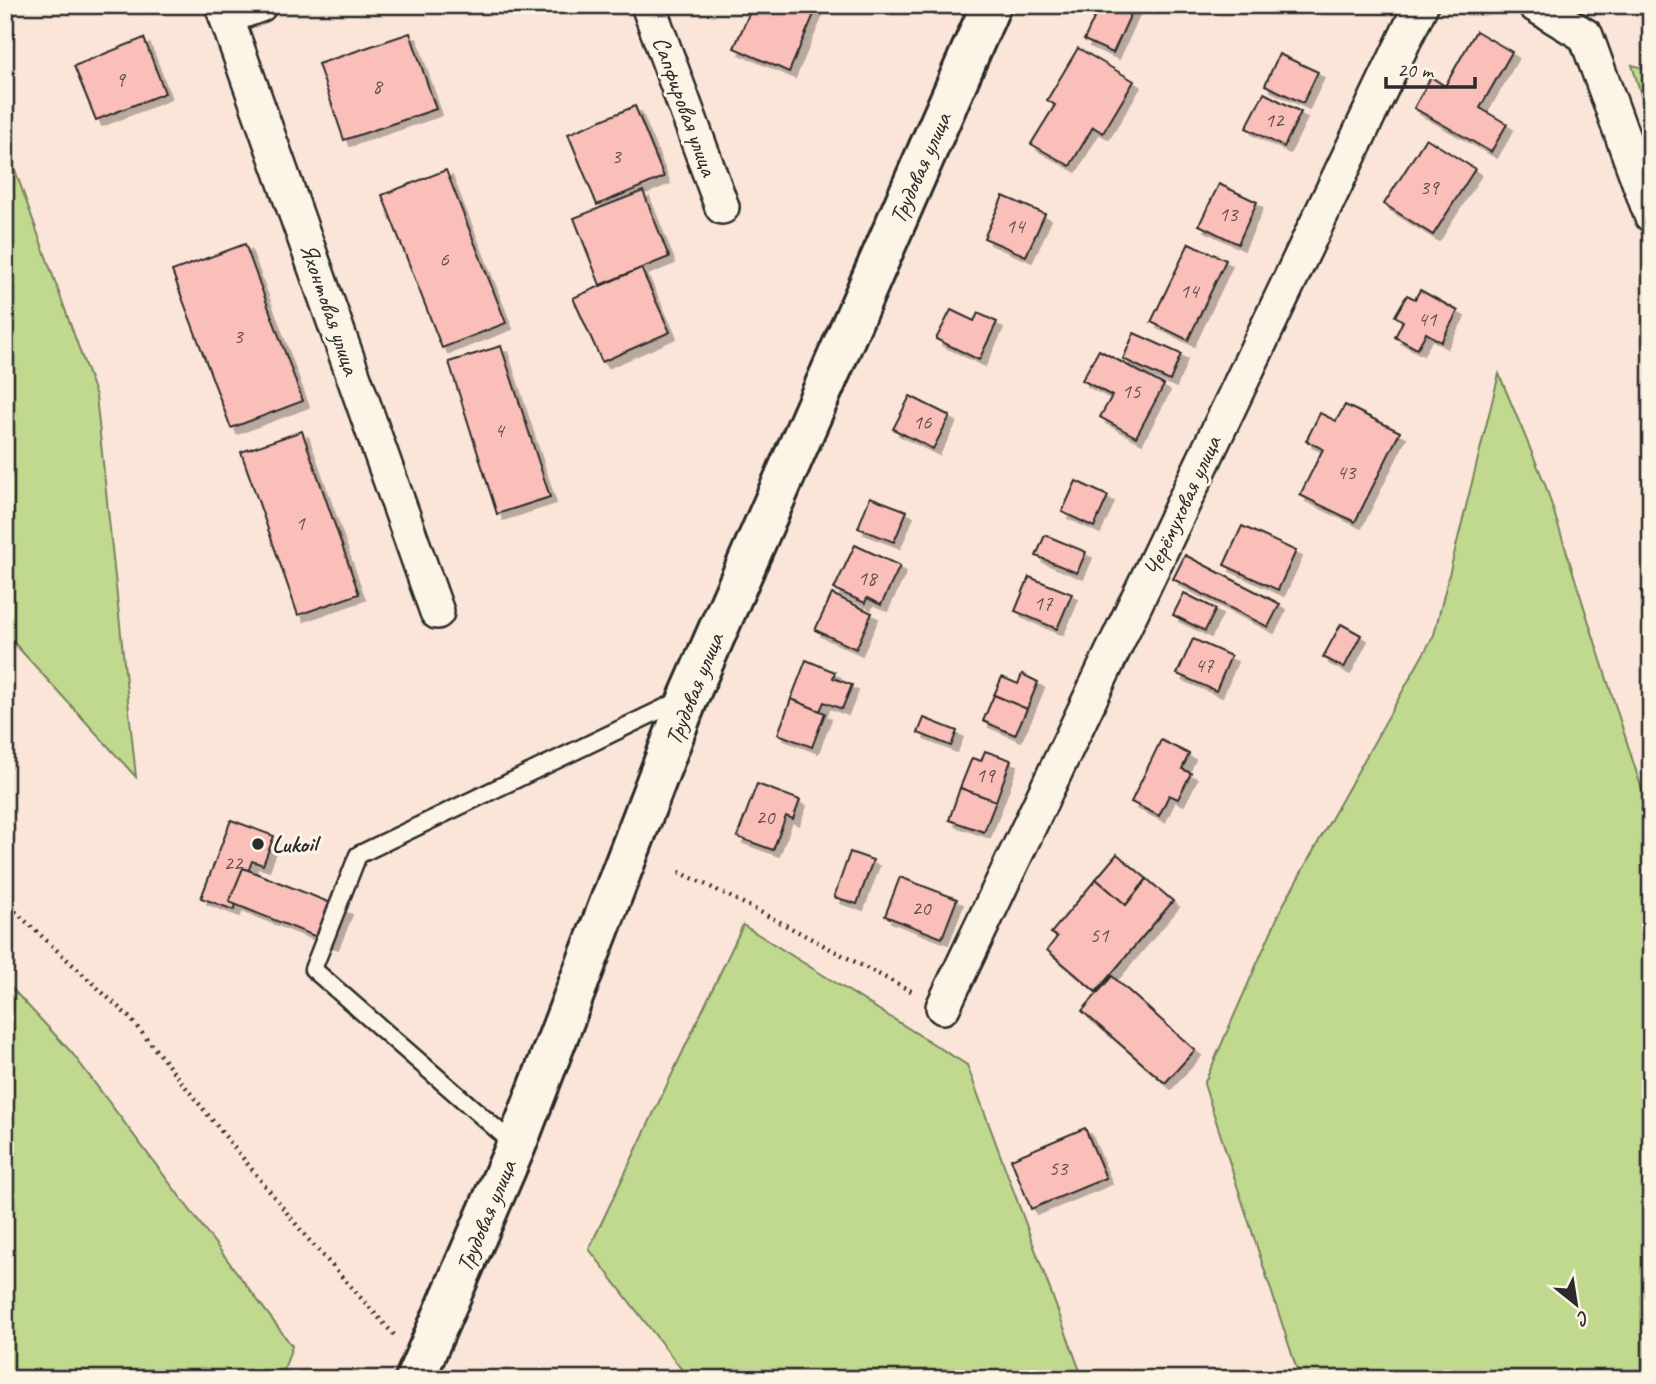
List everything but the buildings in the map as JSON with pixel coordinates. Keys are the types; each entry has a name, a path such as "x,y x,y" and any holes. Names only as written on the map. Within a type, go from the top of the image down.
{"main road":[{"name":"Трудовая улица","path":"421,1374 516,1146 690,696 990,6"}],"street":[{"path":"224,11 260,5"},
{"name":"Сапфировая улица","path":"648,5 722,207"},
{"name":"Черёмуховая улица","path":"943,1007 1421,5"},
{"path":"1535,5 1586,36 1651,215"},
{"name":"Яхонтовая улица","path":"224,11 437,612"}],"lane":[{"path":"516,1146 313,969 358,855 690,696"}],"path":[{"path":"679,872 741,901 816,943 943,1007"},
{"path":"5,902 130,1018 421,1374"}],"green space":[{"path":"1632,65 1651,70 1651,128"},
{"path":"5,142 96,396 136,777 5,633"},
{"path":"1499,374 1545,484 1651,818 1651,1379 1300,1379 1204,1084 1282,907 1434,635"},
{"path":"743,925 967,1065 1083,1379 689,1379 589,1249"},
{"path":"5,981 72,1053 292,1346 281,1379 5,1379"}],"place":[{"name":"Lukoil","path":"258,844"}]}
